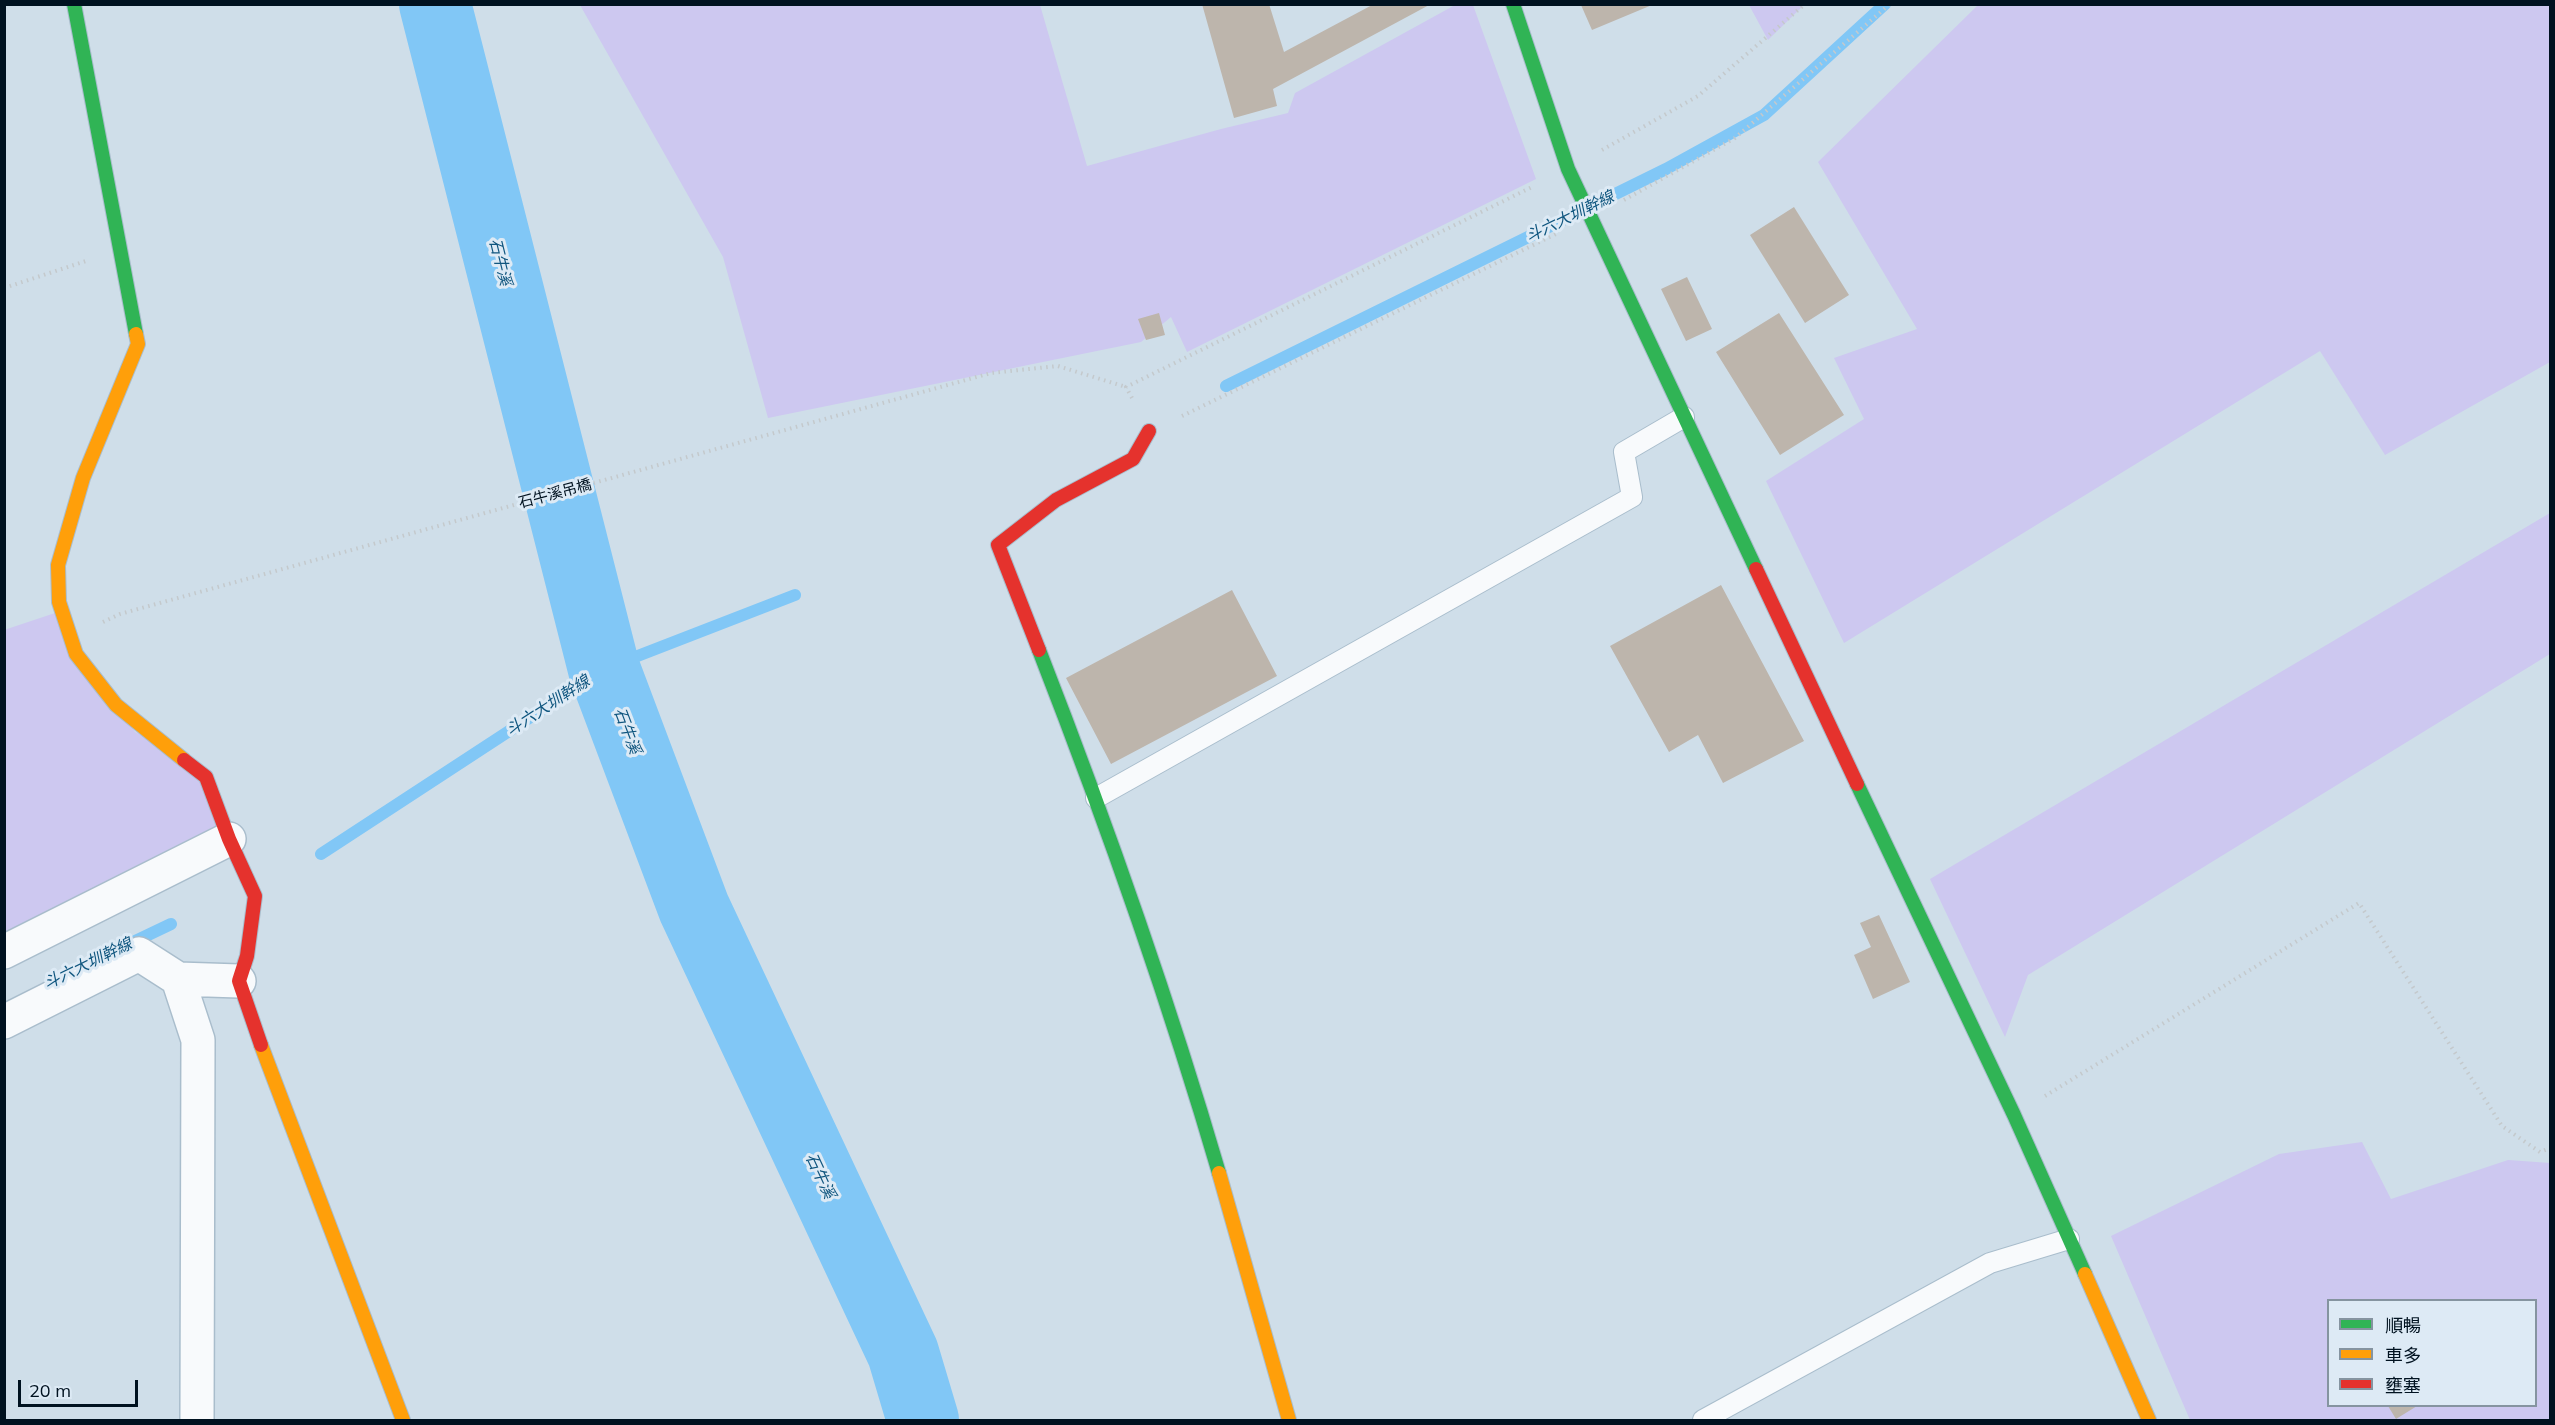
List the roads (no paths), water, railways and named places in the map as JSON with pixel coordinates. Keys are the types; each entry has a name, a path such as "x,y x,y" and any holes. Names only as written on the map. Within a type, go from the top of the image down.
{"street":[{"path":"74,4 118,251 138,344 83,478 58,565 59,602 76,654 116,705 206,777 229,839 255,896 243,968 248,1011 403,1420"},
{"path":"1513,4 1568,169 1590,218 2014,1115 2149,1420"},
{"path":"1149,431 1133,459 1056,500 998,545 1096,798 1147,940 1183,1055 1289,1420"},
{"path":"4,952 229,839"},
{"path":"4,1022 139,954 177,979 198,1040 197,1420"},
{"path":"177,979 243,968"}],"lane":[{"path":"1096,798 1632,497 1624,452 1684,417"},
{"path":"1703,1420 1990,1263 2069,1239"}],"waterway":[{"name":"石牛溪","path":"435,4 604,669 694,908 903,1353 923,1420"},
{"name":"斗六大圳幹線","path":"1226,386 1666,169 1764,115 1885,4"},
{"name":"斗六大圳幹線","path":"321,854 604,669 795,595"},
{"name":"斗六大圳幹線","path":"127,945 171,924"}]}
